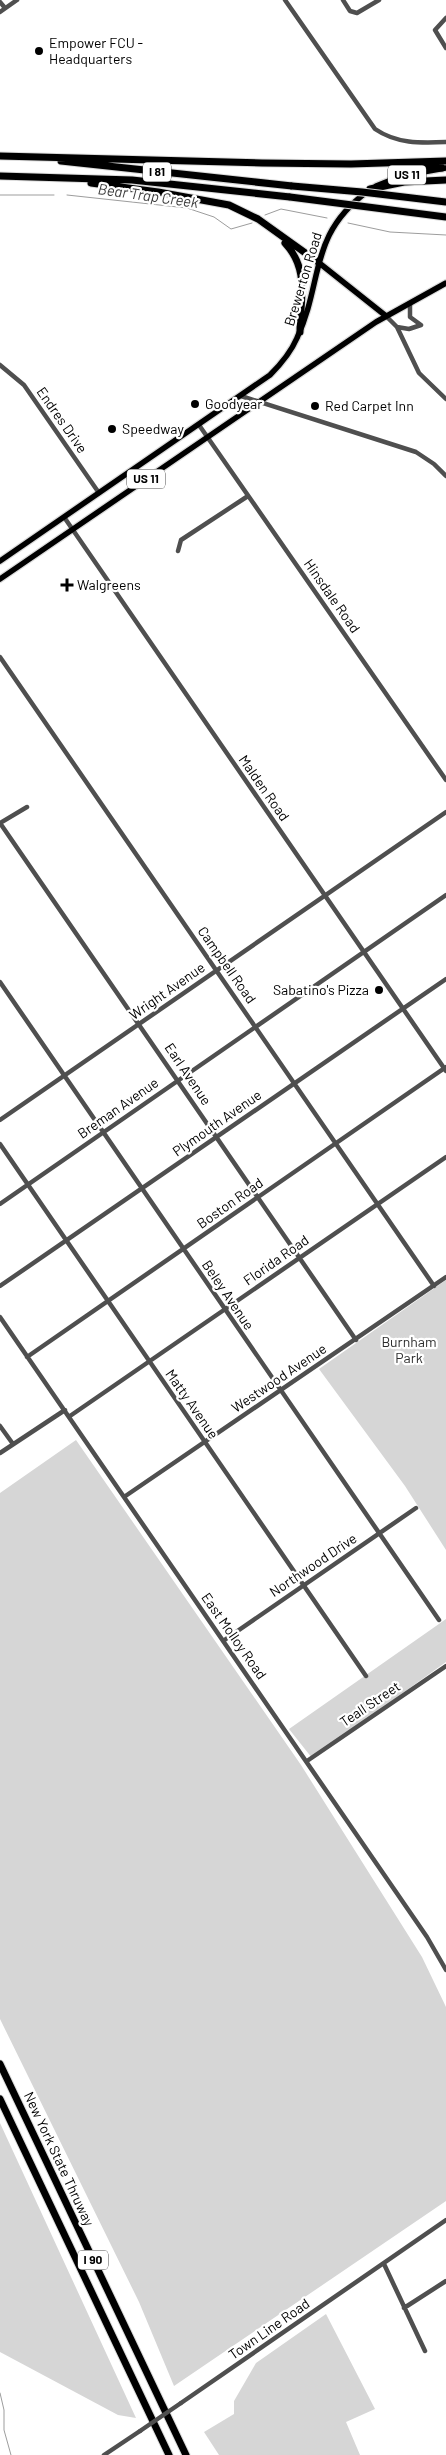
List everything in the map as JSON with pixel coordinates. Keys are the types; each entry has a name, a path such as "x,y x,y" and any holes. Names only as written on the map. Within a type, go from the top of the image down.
{"highway":[{"name":"I 81","path":"0,156 22,156 446,202"},
{"path":"22,156 444,168"},
{"path":"351,164 446,161"},
{"name":"I 81","path":"0,176 132,180 290,197 446,217"},
{"path":"53,178 158,192 222,204 243,211 318,262"},
{"path":"370,190 404,182 446,180"},
{"path":"271,229 292,251 298,262 303,285 300,332"},
{"name":"New York State Thruway","path":"0,2064 186,2455"},
{"name":"New York State Thruway","path":"0,2099 169,2455"}],"main road":[{"name":"Brewerton Road","path":"0,560 270,375 292,348 300,332 326,238 338,220 354,202 382,182 444,168"},
{"path":"318,262 386,316"},
{"name":"US 11","path":"0,579 386,316 446,283"}],"street":[{"path":"0,2 2,10 17,0"},
{"path":"285,0 375,128 386,136 400,141 446,142"},
{"path":"343,0 350,11 357,13 379,0"},
{"path":"446,18 435,30 446,48"},
{"path":"397,327 409,329 421,325 410,317 410,302"},
{"path":"386,316 397,327 419,373 446,399"},
{"name":"Endres Drive","path":"0,365 24,385 98,493"},
{"path":"241,396 416,452 434,464 446,476"},
{"name":"Hinsdale Road","path":"199,425 446,780"},
{"path":"178,551 181,540 248,496"},
{"name":"Malden Road","path":"64,517 445,1069"},
{"name":"Campbell Road","path":"0,657 434,1286"},
{"path":"0,823 27,807"},
{"name":"Wright Avenue","path":"0,1120 446,812"},
{"name":"Earl Avenue","path":"0,823 140,1023 356,1340"},
{"name":"Breman Avenue","path":"0,1204 446,895"},
{"name":"Plymouth Avenue","path":"0,1286 446,978"},
{"name":"Beley Avenue","path":"0,982 439,1620"},
{"name":"Boston Road","path":"28,1357 336,1142 445,1069"},
{"name":"Matty Avenue","path":"0,1144 366,1676"},
{"name":"Florida Road","path":"70,1416 446,1156"},
{"name":"Westwood Avenue","path":"124,1497 446,1277"},
{"name":"East Molloy Road","path":"0,1317 2,1323 70,1416 307,1761 427,1937 446,1970"},
{"path":"0,1453 65,1410"},
{"path":"0,1426 13,1444"},
{"name":"Northwood Drive","path":"223,1641 416,1508"},
{"name":"Teall Street","path":"307,1761 446,1666"},
{"name":"Town Line Road","path":"104,2455 446,2220"},
{"path":"384,2264 425,2351"},
{"path":"404,2308 446,2281"}],"green space":[{"name":"Burnham Park","path":"446,1280 446,1550 405,1486 319,1369"},
{"path":"76,1440 301,1765 422,1957 446,2007 446,2201 174,2386 139,2302 0,2019 0,1493"},
{"path":"446,1619 446,1662 312,1758 289,1729"},
{"path":"0,2123 136,2418 118,2415 0,2352"},
{"path":"326,2314 375,2409 346,2422 360,2455 219,2455 204,2432 234,2414 234,2401 256,2363"}],"waterway":[{"name":"Bear Trap Creek","path":"0,195 54,195"},
{"name":"Bear Trap Creek","path":"67,195 187,208 214,217 231,229 252,223"},
{"name":"Bear Trap Creek","path":"265,215 281,209 327,218"},
{"name":"Bear Trap Creek","path":"348,223 390,232 446,235"},
{"path":"0,2393 4,2410 4,2430 11,2455"}],"place":[{"name":"Empower FCU - Headquarters","path":"39,51"},
{"name":"Goodyear","path":"195,404"},
{"name":"Red Carpet Inn","path":"315,406"},
{"name":"Speedway","path":"112,429"},
{"name":"Walgreens","path":"67,585"},
{"name":"Sabatino's Pizza","path":"379,990"}]}
